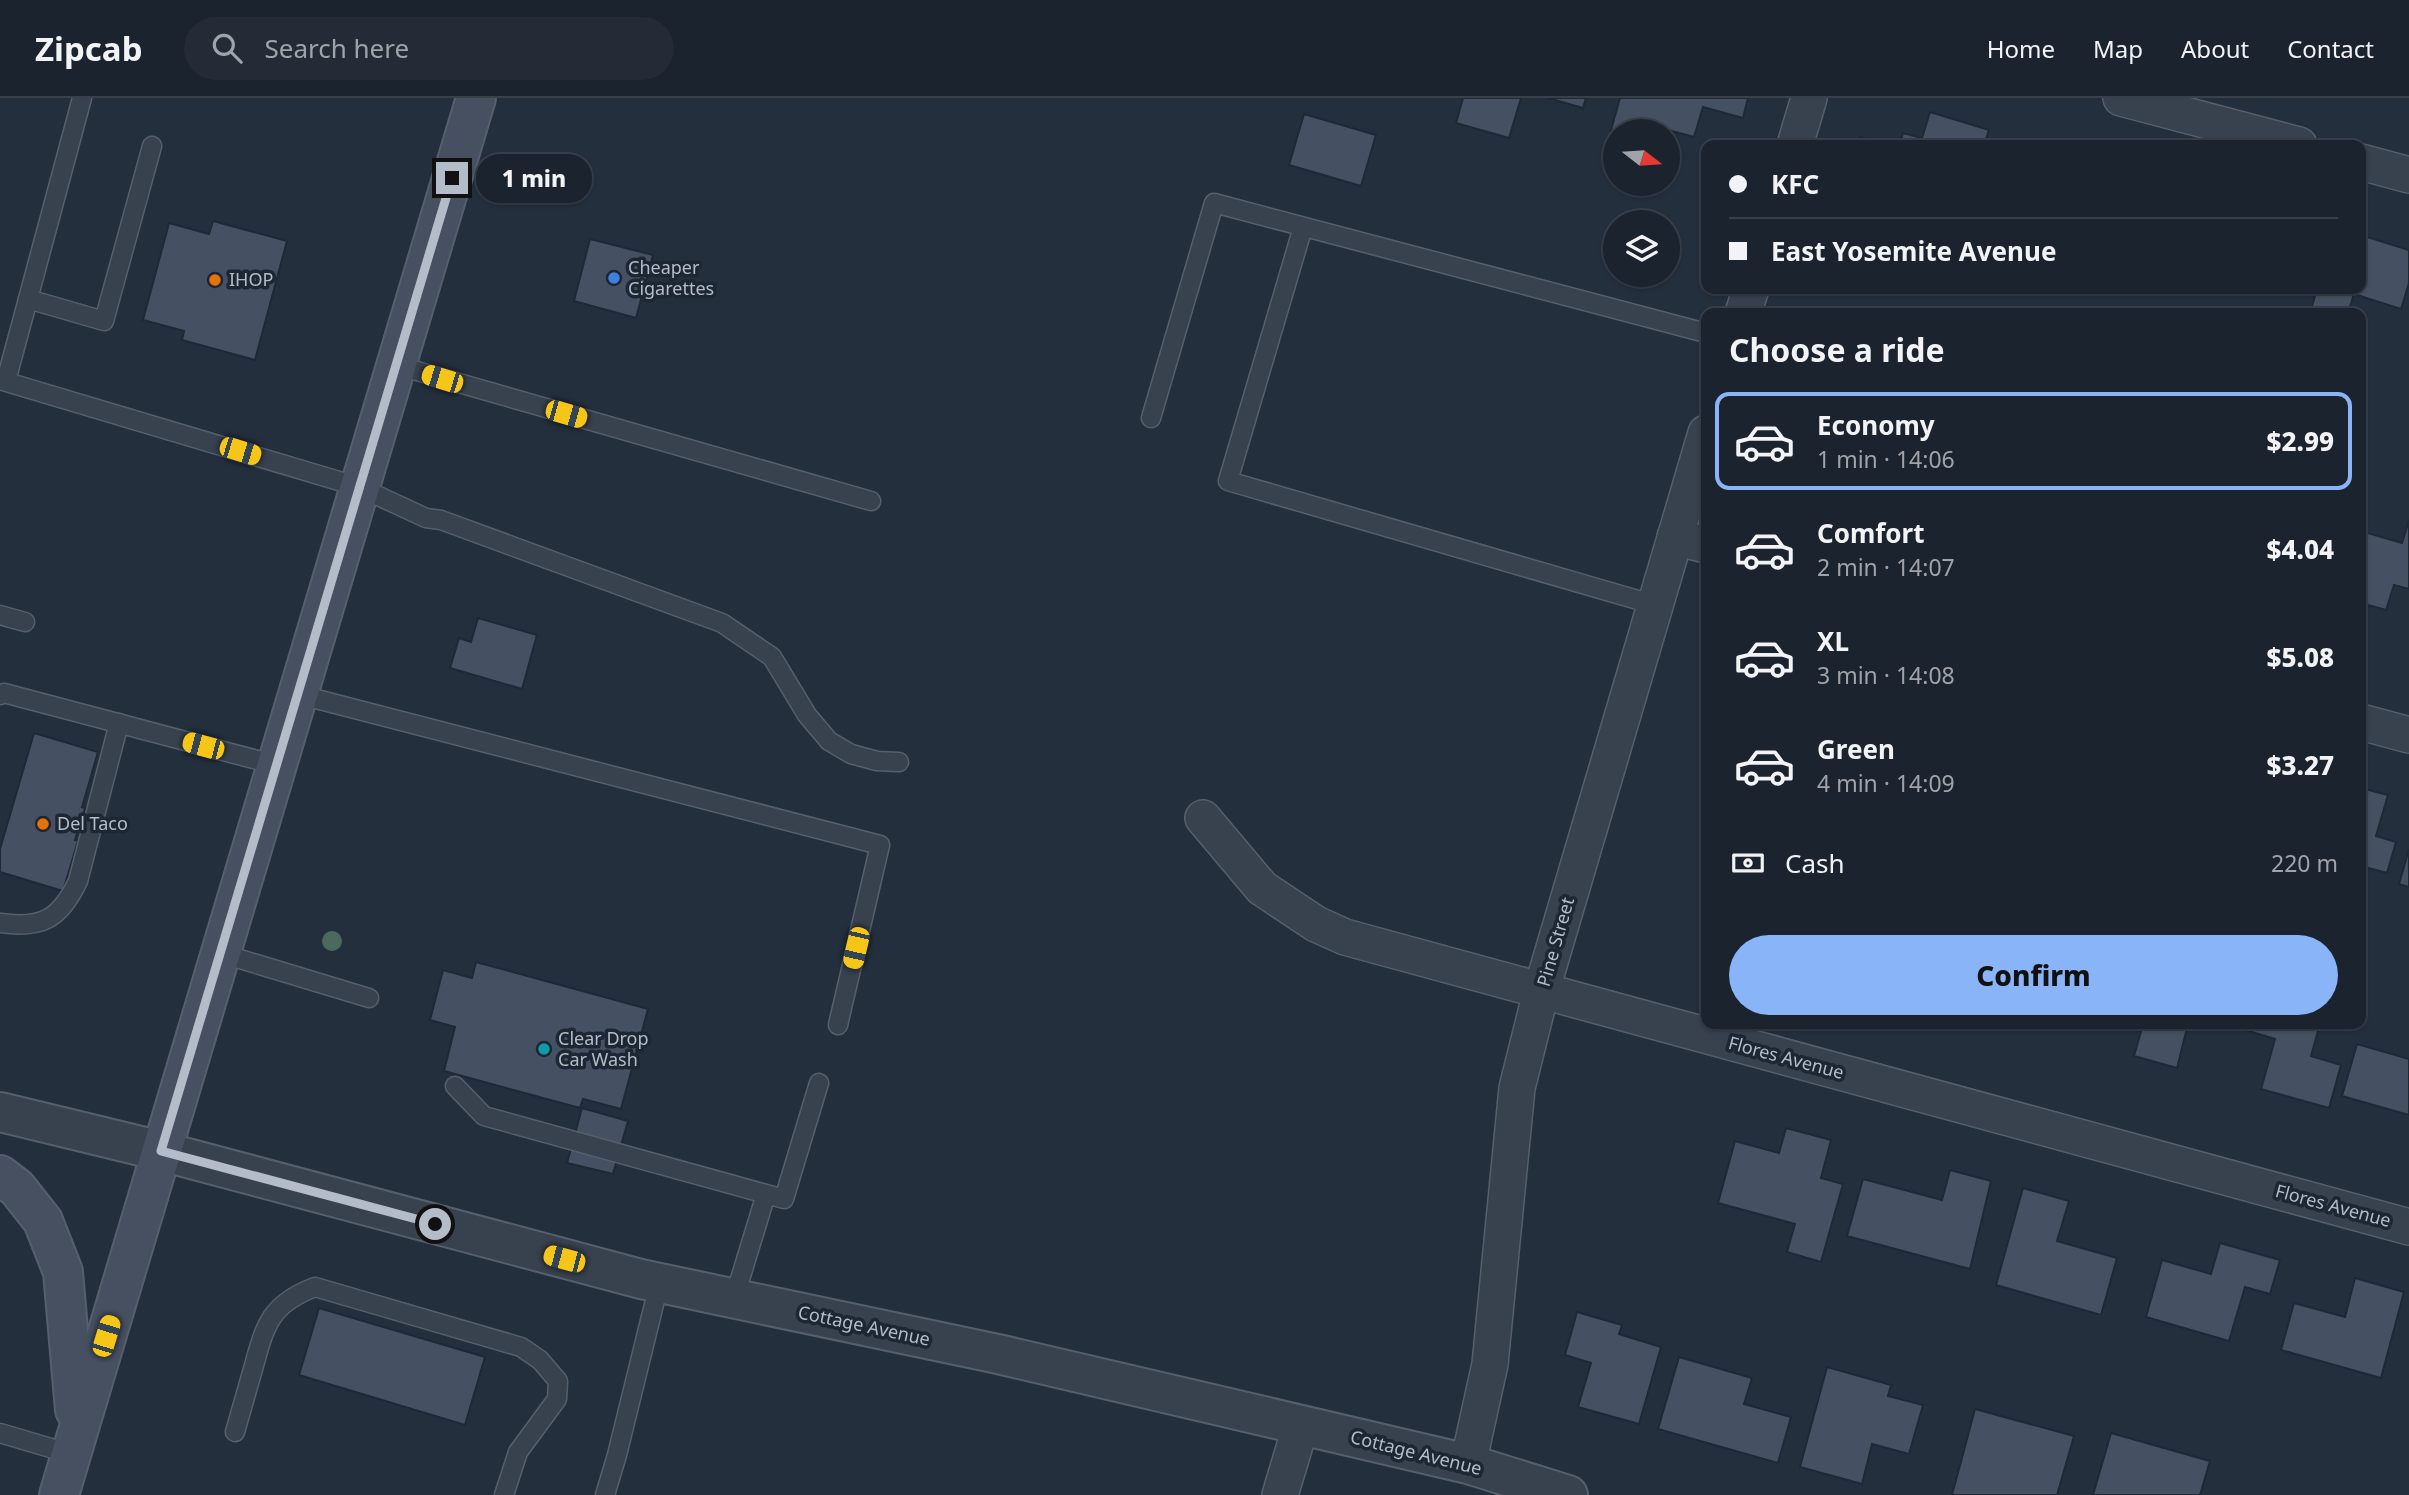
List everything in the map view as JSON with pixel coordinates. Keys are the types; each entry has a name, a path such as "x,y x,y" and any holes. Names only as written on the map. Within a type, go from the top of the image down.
{"main road":[{"path":"59,1495 475,98"},
{"path":"0,1175 17,1188 43,1221 64,1272 74,1443"}],"street":[{"path":"1796,140 1809,98"},
{"path":"2121,98 2279,140"},
{"path":"2366,163 2409,175"},
{"name":"Pine Street","path":"1468,1464 1490,1364 1517,1087 1541,992 1655,605 1690,541 1701,467"},
{"path":"2366,723 2409,735"},
{"name":"Flores Avenue","path":"1203,818 1262,888 1315,924 1345,937 2409,1227"},
{"name":"Cottage Avenue","path":"0,1112 161,1151 659,1284 998,1354 1468,1464 1568,1495"},
{"path":"1280,1495 1301,1425"}],"lane":[{"path":"82,98 3,381 359,487 426,518 440,520 722,623 772,657 807,715 828,741 851,754 877,761 899,762"},
{"path":"28,299 104,321 152,146"},
{"path":"1151,418 1214,203 1701,332"},
{"path":"1303,227 1228,481 1655,605"},
{"path":"396,365 871,501"},
{"path":"0,615 25,622"},
{"path":"0,695 4,693 276,765"},
{"path":"297,694 880,845 838,1025"},
{"path":"0,923 20,926 38,922 56,914 68,902 78,881 119,723"},
{"path":"220,953 369,998"},
{"path":"455,1086 484,1116 784,1199 819,1083"},
{"path":"734,1299 766,1194"},
{"path":"605,1495 659,1284"},
{"path":"235,1432 264,1328 276,1310 299,1293 315,1287 521,1347 540,1360 558,1381 557,1399 518,1451 504,1495"},
{"path":"0,1433 74,1443"}],"building":[{"path":"1463,98 1521,98 1509,138 1456,123"},
{"path":"1548,98 1586,98 1583,108"},
{"path":"1620,98 1748,98 1743,118 1703,107 1694,137 1680,133 1680,119 1614,119"},
{"path":"1930,112 1989,130 1986,140 1901,140 1903,133 1922,138"},
{"path":"1304,114 1376,135 1361,186 1289,165"},
{"name":"IHOP","path":"213,221 287,241 255,360 182,340 184,331 143,320 169,223 209,234"},
{"path":"2366,237 2409,250 2409,283 2401,309 2354,294 2366,294"},
{"path":"590,239 653,255 636,318 574,301"},
{"path":"2308,294 2354,294 2350,308 2311,308 2315,296"},
{"path":"2409,520 2409,589 2394,585 2386,610 2366,604 2366,532 2402,543"},
{"path":"478,618 537,635 522,689 450,668 459,638 471,642"},
{"name":"Del Taco","path":"34,733 98,752 82,807 85,808 75,840 78,841 63,891 0,872 0,849"},
{"path":"2366,789 2388,795 2376,836 2396,842 2387,873 2366,867"},
{"path":"2409,849 2409,887 2399,884"},
{"name":"Clear Drop Car Wash","path":"476,962 648,1009 621,1109 583,1099 580,1108 444,1071 455,1027 430,1020 443,970 472,978"},
{"path":"2142,1029 2187,1029 2177,1068 2134,1056"},
{"path":"2242,1029 2319,1029 2311,1056 2341,1065 2329,1108 2261,1089 2275,1039"},
{"path":"2357,1044 2409,1059 2409,1115 2342,1096"},
{"path":"582,1108 628,1121 613,1174 567,1163"},
{"path":"1786,1128 1831,1140 1821,1178 1843,1184 1821,1262 1787,1252 1795,1224 1718,1203 1735,1141 1779,1153"},
{"path":"1950,1170 1991,1181 1970,1269 1847,1236 1863,1179 1942,1200"},
{"path":"2023,1188 2069,1201 2057,1241 2117,1258 2101,1315 1996,1285"},
{"path":"2220,1243 2280,1260 2270,1294 2245,1287 2229,1341 2146,1317 2162,1260 2211,1274"},
{"path":"2355,1278 2404,1292 2381,1378 2281,1350 2294,1303 2345,1317"},
{"path":"319,1308 485,1357 465,1425 299,1375"},
{"path":"1577,1312 1622,1325 1619,1334 1661,1347 1639,1424 1578,1407 1591,1363 1565,1355"},
{"path":"1679,1357 1752,1378 1744,1404 1791,1417 1778,1463 1658,1429"},
{"path":"1827,1367 1891,1385 1888,1396 1923,1405 1909,1454 1872,1444 1862,1484 1800,1467"},
{"path":"1975,1409 2074,1436 2057,1495 1952,1495"},
{"path":"2111,1433 2210,1461 2200,1495 2093,1495"}],"place":[{"name":"Cheaper Cigarettes","path":"614,278"},
{"name":"IHOP","path":"215,280"},
{"name":"Del Taco","path":"43,824"},
{"name":"Clear Drop Car Wash","path":"544,1049"}],"route":[{"path":"435,1224 161,1151 452,178"}]}
